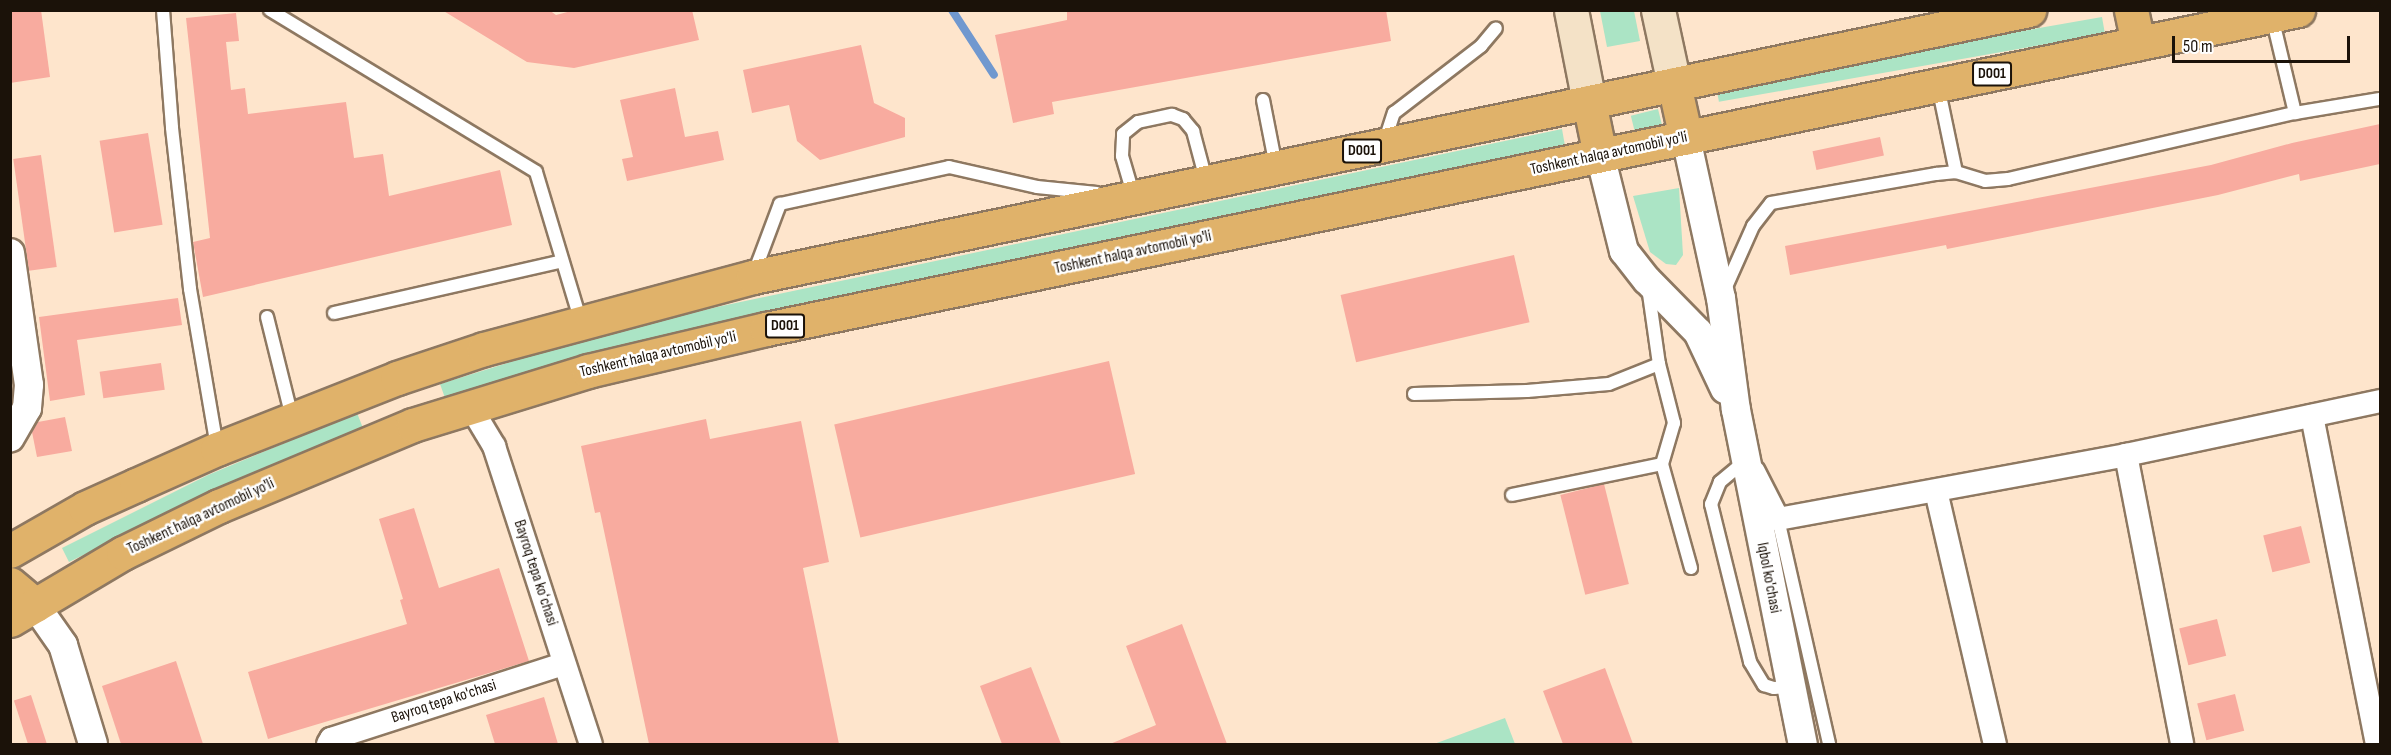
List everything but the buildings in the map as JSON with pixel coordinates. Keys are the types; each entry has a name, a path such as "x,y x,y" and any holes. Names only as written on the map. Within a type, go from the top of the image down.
{"highway":[{"name":"D001","path":"10,551 85,508 217,448 292,418 397,378 484,349 581,323 753,277 1206,180 1383,147 2029,10"},
{"path":"2130,10 2138,43"},
{"name":"Toshkent halqa avtomobil yo'li","path":"23,613 123,553 219,506 413,425 588,371 766,329 2285,13"},
{"path":"1674,84 1686,138"},
{"path":"1589,102 1600,156"},
{"path":"10,584 23,613"}],"main road":[{"path":"1571,10 1589,102"},
{"path":"1658,10 1674,84"}],"street":[{"name":"Iqbol ko'chasi","path":"1686,138 1721,298 1736,410 1803,744"},
{"name":"Iqbol ko'chasi","path":"1600,156 1624,251 1647,280 1698,332 1736,410"},
{"path":"10,253 29,385 27,408 10,437"},
{"path":"1746,460 1778,519 2126,455 2380,401"},
{"name":"Bayroq tepa koʻchasi","path":"470,406 494,446 563,664 591,744"},
{"path":"2312,416 2377,744"},
{"path":"2126,455 2182,744"},
{"path":"1936,490 1995,744"},
{"path":"23,613 63,645 93,744"},
{"name":"Bayroq tepa ko'chasi","path":"328,744 331,739 563,664"}],"lane":[{"path":"163,10 172,128 190,289 217,448"},
{"path":"270,10 536,172 581,323"},
{"path":"2285,13 2295,113"},
{"path":"1383,147 1394,113 1481,46 1496,28"},
{"path":"1938,85 1956,172"},
{"path":"1721,298 1753,226 1771,203 1956,172 1985,181 2008,179 2295,113 2380,99"},
{"path":"1263,100 1276,168"},
{"path":"753,277 780,204 949,167 1037,187 1134,197 1122,156 1123,134 1138,122 1172,115 1183,119 1193,131 1206,180"},
{"path":"334,313 562,261"},
{"path":"1647,280 1659,364 1674,423 1662,464 1691,568"},
{"path":"267,317 292,418"},
{"path":"1414,394 1527,391 1609,384 1659,364"},
{"path":"1746,460 1720,482 1711,504 1749,662 1764,685 1790,687"},
{"path":"1512,495 1662,464"},
{"path":"1778,519 1829,744"}],"green space":[{"path":"1600,11 1634,11 1640,41 1607,47"},
{"path":"2102,17 2105,34 1719,102 1716,85"},
{"path":"1658,109 1662,125 1635,131 1631,116"},
{"path":"1562,129 1565,146 583,357 445,398 440,384 578,341 717,307"},
{"path":"1679,188 1683,255 1676,265 1666,264 1650,252 1633,196"},
{"path":"357,413 363,428 215,491 69,562 62,548 208,475"},
{"path":"1505,718 1515,744 1434,744"}],"waterway":[{"path":"952,10 994,75"}]}
